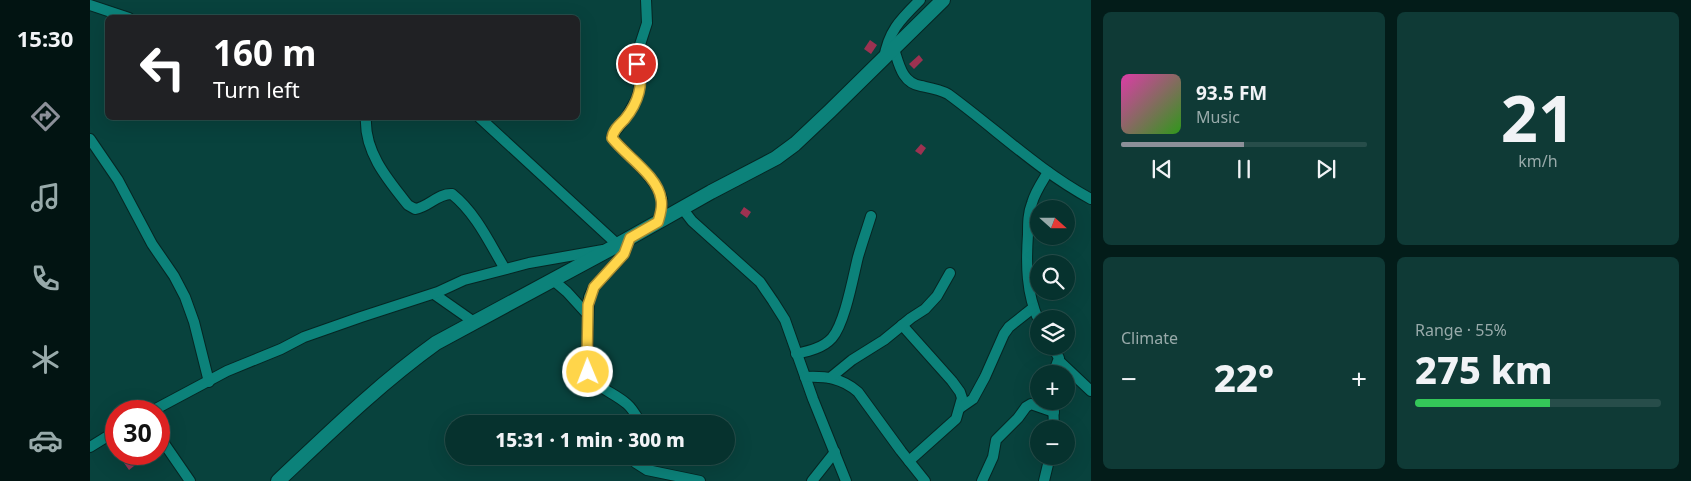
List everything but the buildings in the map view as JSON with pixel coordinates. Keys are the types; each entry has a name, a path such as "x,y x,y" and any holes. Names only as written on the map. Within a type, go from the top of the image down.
{"main road":[{"path":"278,481 374,392 409,362 436,343 620,244 710,192 759,168 790,148 943,0"}],"street":[{"path":"646,0 647,23 636,57 641,80 637,98 627,116 612,136 656,186 662,198 658,222"},
{"path":"920,0 899,21 888,39 889,54 910,82 917,86 940,90 948,94 1048,172 1091,199"},
{"path":"90,5 120,15"},
{"path":"366,120 365,127 368,140 376,161 408,205 415,209 420,208 441,196 452,194 464,206 481,229 505,269"},
{"path":"482,120 620,244 624,254 594,287 590,297 587,361 588,372 601,388 627,404 635,415"},
{"path":"90,138 112,170 152,244 174,276 185,297 194,322 209,382"},
{"path":"960,408 973,399 1004,334 1033,308 1026,258 1029,211 1048,172"},
{"path":"682,208 692,221 760,282 785,320 796,354 846,481"},
{"path":"796,354 815,349 827,343 834,336 847,302 858,256 871,216"},
{"path":"170,402 226,371 281,349 304,337 434,294 464,280 529,263 620,244"},
{"path":"830,378 852,360 884,340 925,309 936,296 950,272"},
{"path":"553,280 588,315"},
{"path":"434,294 474,322"},
{"path":"902,325 960,392 962,398 956,419 909,461"},
{"path":"1057,365 1058,355"},
{"path":"1059,361 1091,391"},
{"path":"805,377 830,378 849,385 858,392 925,481"},
{"path":"982,481 993,457 996,440 1026,407 1031,404 1054,412 1054,420"},
{"path":"90,446 105,437"},
{"path":"170,452 190,481"},
{"path":"812,481 835,452"},
{"path":"639,465 647,470 700,481"},
{"path":"1044,481 1048,465"}],"route":[{"path":"588,372 588,305 594,287 624,254 630,238 658,222 661,210 662,198 656,186 649,176 612,138 637,98 641,80 637,64"}]}
